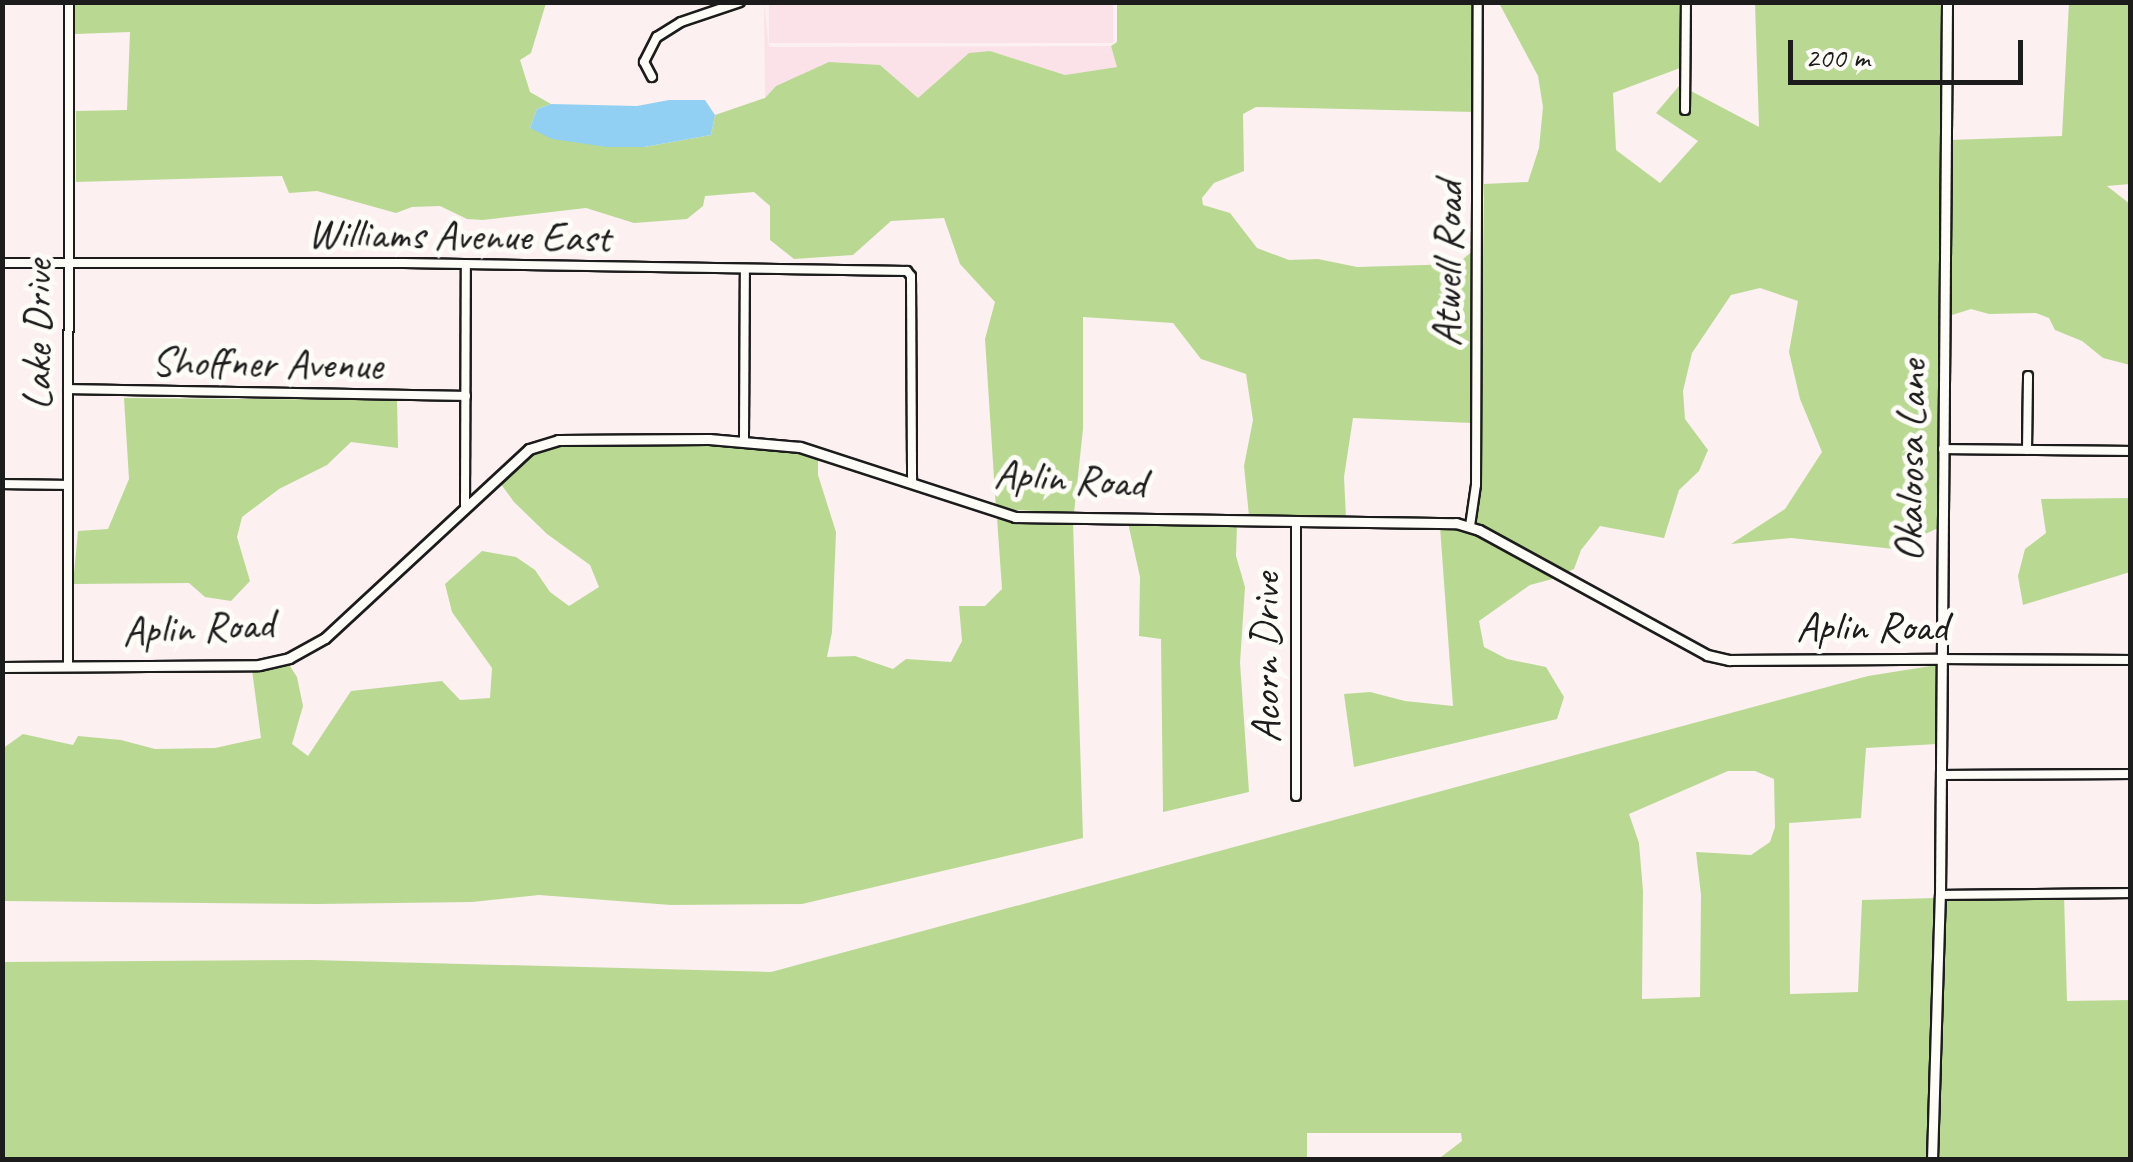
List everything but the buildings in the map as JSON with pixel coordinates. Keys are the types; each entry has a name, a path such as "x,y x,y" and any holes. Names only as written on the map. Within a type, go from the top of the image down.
{"street":[{"name":"Lake Drive","path":"68,666 69,2"},
{"path":"652,77 644,62 657,37 680,22 740,2"},
{"name":"Atwell Road","path":"1470,526 1476,485 1478,2"},
{"path":"1684,110 1686,2"},
{"name":"Okaloosa Lane","path":"1932,1160 1940,896 1946,2"},
{"name":"Williams Avenue East","path":"2,264 466,264 904,270 911,276 912,482"},
{"path":"465,505 466,264"},
{"path":"744,270 744,439"},
{"path":"2028,376 2028,450"},
{"name":"Shoffner Avenue","path":"68,389 466,396"},
{"name":"Aplin Road","path":"2,667 253,665 290,658 324,638 517,457 547,442 744,439 800,447 1015,517 1470,526 1707,655 1729,660 2130,660"},
{"path":"1943,449 2130,451"},
{"path":"2,484 68,486"},
{"name":"Acorn Drive","path":"1296,521 1296,796"},
{"path":"1941,775 2130,774"},
{"path":"1940,896 2130,894"}],"shaded area":[{"path":"764,3 769,47 1111,46 1118,67 1065,75 990,51 918,98 880,65 776,86 765,98"},
{"path":"769,3 1113,3 1113,43 769,43"}],"green space":[{"path":"75,3 546,3 531,53 520,60 530,92 551,104 537,109 530,128 644,147 711,135 715,115 765,98 776,86 829,62 880,65 918,98 969,53 990,51 1065,75 1117,67 1111,46 1117,42 1117,3 1474,3 1474,112 1256,107 1243,114 1244,171 1214,183 1202,198 1203,205 1230,213 1257,248 1289,260 1318,259 1357,267 1457,264 1475,249 1472,423 1353,418 1344,477 1346,517 1249,516 1244,466 1253,420 1246,374 1201,359 1173,323 1083,317 1083,429 1074,513 996,509 985,339 995,302 960,264 944,218 891,221 853,255 794,259 770,240 770,206 754,192 705,196 703,206 687,219 634,223 586,208 483,220 467,219 440,206 412,207 396,213 317,191 289,193 282,176 76,182 76,111 127,110 130,32 75,34"},
{"path":"1499,3 1682,3 1680,68 1613,93 1616,150 1660,183 1698,141 1656,113 1679,86 1681,114 1688,114 1689,90 1759,127 1755,3 1943,3 1938,528 1894,549 1791,538 1731,544 1785,509 1822,452 1800,399 1789,352 1798,301 1760,288 1731,295 1692,353 1683,391 1685,419 1708,450 1699,471 1679,490 1664,538 1600,526 1581,550 1574,569 1565,573 1474,523 1480,485 1484,184 1528,182 1539,148 1543,107 1538,76"},
{"path":"2069,3 2130,3 2130,184 2107,186 2130,204 2130,365 2103,358 2082,341 2055,330 2049,318 2036,313 1989,314 1971,309 1952,315 1950,140 2062,136"},
{"path":"124,398 397,400 398,448 351,442 327,465 279,489 242,517 237,537 250,581 231,601 205,597 189,583 73,584 78,531 108,529 129,479"},
{"path":"744,443 818,457 818,475 836,532 832,632 827,657 855,656 893,669 906,659 951,662 962,641 959,606 985,606 1002,589 997,518 1073,522 1083,838 802,904 671,905 539,895 472,902 318,904 3,901 2,749 23,734 73,745 78,736 121,740 155,749 215,748 261,738 252,670 288,663 297,677 303,706 292,744 308,756 351,691 442,681 460,700 490,698 492,668 452,612 445,584 482,551 516,557 535,570 550,592 569,606 599,587 590,565 547,534 498,480 531,453 558,445"},
{"path":"2130,498 2130,572 2023,605 2018,576 2025,549 2046,533 2041,499"},
{"path":"1128,523 1237,524 1236,556 1245,587 1240,663 1249,792 1163,812 1161,639 1139,636 1140,577"},
{"path":"1440,527 1477,534 1556,578 1530,585 1479,621 1484,647 1507,659 1546,667 1564,697 1557,719 1354,767 1344,694 1370,692 1405,701 1453,706"},
{"path":"1937,665 1937,744 1866,748 1861,818 1789,823 1790,994 1858,992 1862,900 1936,898 1928,1159 1437,1160 1462,1141 1461,1133 1307,1133 1307,1160 3,1159 2,962 312,960 771,972 1868,676","holes":["1728,771 1755,771 1774,779 1775,827 1770,842 1751,855 1696,852 1701,895 1700,997 1642,999 1643,891 1639,843 1629,814"]},
{"path":"2064,895 2067,1001 2130,1000 2130,1159 1935,1160 1944,898"}],"water":[{"path":"669,100 705,100 715,115 711,135 644,147 607,147 552,139 530,128 537,109 551,104 637,106"}]}
